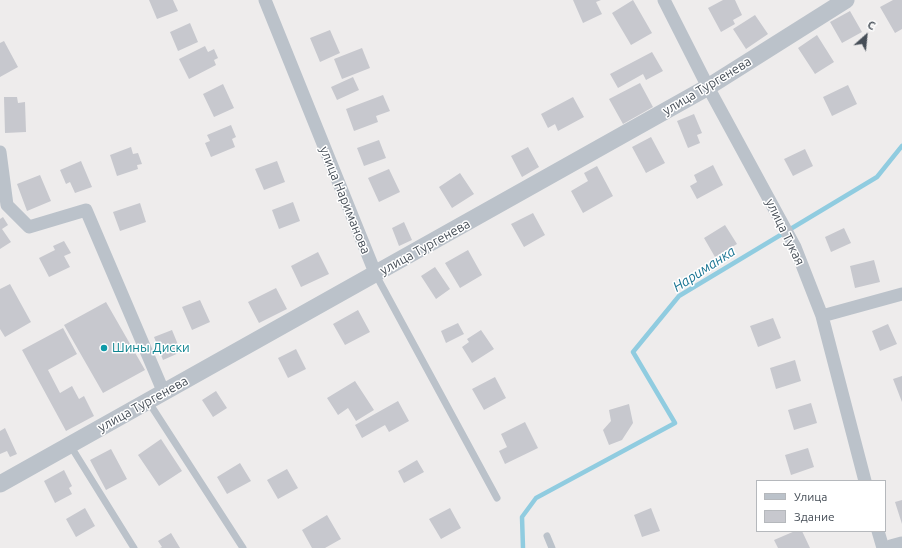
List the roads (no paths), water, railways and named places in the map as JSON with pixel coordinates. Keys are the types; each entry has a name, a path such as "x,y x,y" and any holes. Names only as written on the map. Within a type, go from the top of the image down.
{"street":[{"name":"улица Нариманова","path":"264,0 376,275"},
{"name":"улица Тукая","path":"664,0 708,87 795,247 822,316 865,480"},
{"name":"улица Тургенева","path":"0,484 376,275 708,87 846,0"},
{"path":"0,152 7,205 29,227 86,210 164,393"},
{"path":"822,316 902,294"},
{"path":"878,532 883,548"},
{"path":"891,548 902,545"}],"lane":[{"name":"улица Нариманова","path":"376,275 497,498"},
{"path":"148,401 243,548"},
{"path":"70,445 134,548"},
{"path":"547,536 552,548"}],"waterway":[{"name":"Нариманка","path":"523,548 522,517 536,498 675,423 633,352 679,296 877,177 902,146"}],"place":[{"name":"Шины Диски","path":"104,348"}]}
